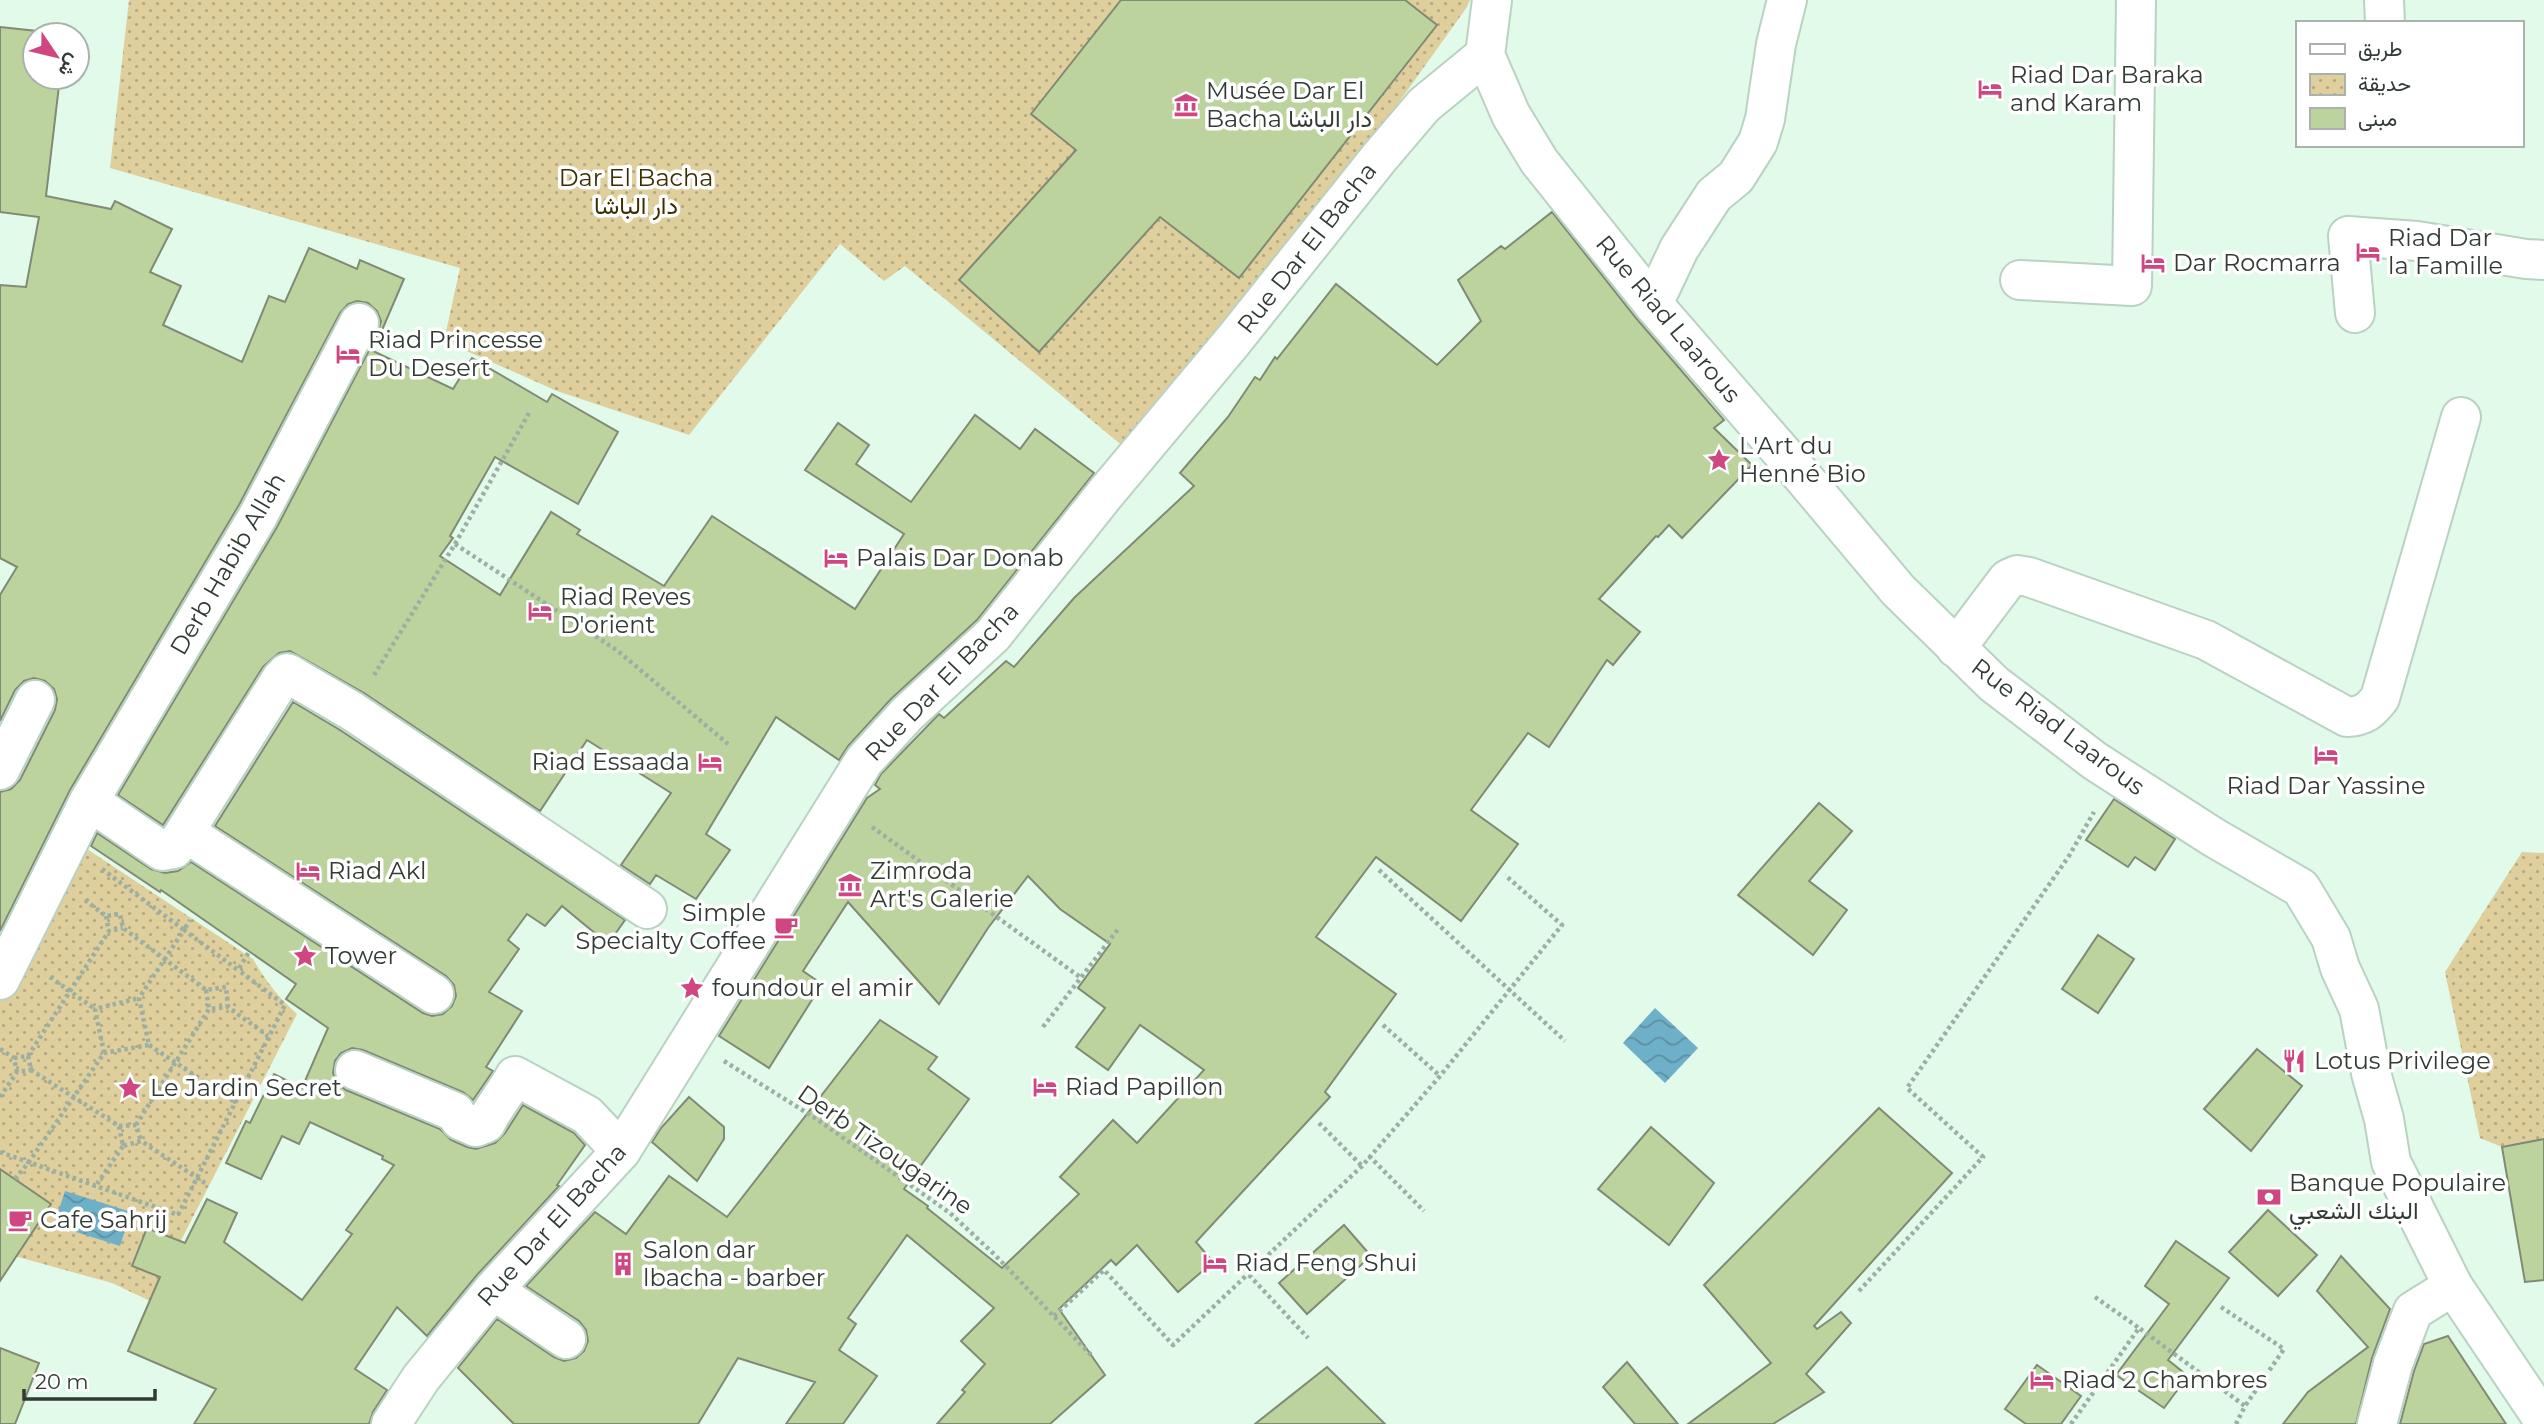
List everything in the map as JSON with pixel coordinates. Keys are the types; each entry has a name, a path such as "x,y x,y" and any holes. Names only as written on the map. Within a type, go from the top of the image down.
{"street":[{"path":"1485,55 1492,0"},
{"path":"1653,304 1679,249 1714,195 1736,177 1758,142 1787,0"},
{"path":"2020,280 2132,286 2136,0"},
{"path":"2384,0 2385,21"},
{"name":"Rue Riad Laarous","path":"1485,55 1511,115 1539,162 1653,304 1898,590 1994,684 2115,774 2213,837 2301,888 2331,939 2340,968 2359,1009 2391,1162 2453,1286 2544,1421"},
{"name":"Rue Dar El Bacha","path":"391,1424 421,1378 493,1290 621,1151 864,761 907,714 993,635 1423,105 1485,55"},
{"path":"2355,313 2348,236 2417,241 2544,260"},
{"name":"Derb Habib Allah","path":"0,980 89,801 258,516 359,323"},
{"path":"1956,648 2008,579 2017,576 2029,577 2206,640 2347,717 2361,716 2380,698 2461,417"},
{"path":"89,801 162,851 174,849 287,673 352,712 647,909"},
{"path":"0,771 35,700"},
{"path":"186,833 435,994"},
{"path":"355,1070 454,1112 460,1120 476,1127 486,1124 495,1104 507,1091 515,1076 587,1115 621,1151"},
{"path":"2377,1424 2393,1364 2413,1311 2453,1286"},
{"path":"493,1290 566,1339"}],"path":[{"path":"352,712 455,544 529,413"},
{"path":"455,544 618,651 728,744"},
{"path":"1859,1291 1983,1157 1907,1088 2069,856 2115,774"},
{"path":"837,802 1080,977"},
{"path":"0,1152 97,1184 178,1215 285,1005 91,861"},
{"path":"1379,870 1565,1041"},
{"path":"1055,1316 1104,1270 1173,1346 1362,1166 1440,1076 1562,925 1505,875"},
{"path":"85,900 106,916 109,931"},
{"path":"106,916 120,914 122,928 206,990 209,1009 136,1125"},
{"path":"95,1009 139,998 190,920"},
{"path":"31,1070 28,1056 70,990 109,931 122,928"},
{"path":"1043,1027 1119,928"},
{"path":"238,970 249,952"},
{"path":"42,971 95,1009 104,1053"},
{"path":"206,990 226,987 228,1007"},
{"path":"139,998 149,1045"},
{"path":"209,1009 228,1007 268,1036"},
{"path":"1383,1025 1440,1076"},
{"path":"15,1179 104,1053 149,1045 235,1102"},
{"path":"0,1049 14,1058 28,1056"},
{"path":"0,1097 17,1072 14,1058"},
{"path":"17,1072 31,1070 119,1126 136,1125"},
{"name":"Derb Tizougarine","path":"750,1078 815,1118 950,1213 1091,1355"},
{"path":"1319,1123 1362,1166"},
{"path":"136,1125 141,1141 208,1185"},
{"path":"119,1126 123,1146"},
{"path":"97,1184 123,1146 141,1141"},
{"path":"1369,1156 1424,1211"},
{"path":"1249,1275 1308,1338"},
{"path":"2095,1297 2245,1406"},
{"path":"2221,1307 2284,1349 2245,1406 2236,1424"},
{"path":"2071,1424 2139,1328"}],"green space":[{"name":"Dar El Bacha دار الباشا","path":"129,0 1470,0 1276,274 1136,457 905,266 884,281 840,244 689,435 557,391 444,341 460,268 110,168"},
{"name":"Le Jardin Secret","path":"84,847 253,959 284,1002 297,1014 150,1301 112,1283 0,1252 0,996"},
{"path":"2522,852 2544,853 2544,1139 2502,1147 2480,1138 2445,972"}],"water":[{"path":"1655,1008 1698,1048 1665,1083 1623,1043"},
{"path":"65,1191 131,1212 120,1246 54,1225"}],"building":[{"path":"1121,0 1405,0 1437,25 1239,278 1160,217 1039,352 959,280 1076,150 1031,114"},
{"path":"0,27 21,29 21,91 58,91 46,196 111,209 115,201 172,229 150,272 181,286 163,325 242,362 269,296 285,302 309,248 357,269 360,260 404,279 373,351 453,389 472,358 547,402 552,394 618,432 578,504 495,457 450,536 453,538 440,556 500,595 551,512 580,530 577,534 664,586 712,516 855,609 904,534 805,470 838,423 869,445 856,464 911,502 975,415 1020,449 1035,429 1094,473 977,620 891,699 848,746 839,760 776,717 706,834 730,850 696,899 656,875 650,884 621,865 671,793 587,740 540,811 364,693 290,651 279,653 263,667 163,825 118,795 277,527 378,333 381,321 377,311 368,303 357,301 348,304 340,313 239,505 70,790 0,931 0,792 11,789 20,780 55,710 57,699 54,689 45,681 34,678 24,681 15,690 0,721 0,595 17,567 0,558 0,285 26,287 39,217 0,212"},
{"path":"1552,212 1636,318 1724,420 1714,428 1752,465 1682,538 1669,525 1656,536 1599,599 1640,632 1613,665 1607,660 1549,747 1528,733 1471,810 1518,844 1461,921 1376,857 1316,937 1396,994 1325,1092 1330,1097 1196,1242 1213,1262 1178,1292 1137,1245 1116,1265 1111,1260 1059,1309 1105,1375 1050,1424 937,1424 985,1364 961,1341 994,1308 907,1235 848,1318 856,1324 839,1350 877,1376 843,1424 786,1424 815,1382 738,1358 698,1424 514,1424 458,1368 497,1319 564,1361 576,1358 584,1351 588,1341 586,1330 579,1321 526,1286 595,1212 626,1234 669,1176 727,1217 880,1020 937,1057 928,1069 969,1099 904,1189 1002,1268 1079,1194 1060,1177 1113,1120 1137,1143 1204,1070 1140,1025 1108,1070 1076,1047 1105,1008 1078,988 1110,944 1060,909 1028,876 988,928 939,1004 848,902 803,971 822,984 769,1068 719,1036 867,798 880,789 875,785 881,774 939,714 944,718 1006,661 1014,667 1074,598 1194,486 1180,473 1228,417 1255,377 1260,380 1275,357 1277,359 1336,284 1437,365 1481,321 1458,280 1501,246 1505,249"},
{"path":"293,702 340,730 625,920 608,944 562,906 545,926 527,914 508,940 519,949 489,992 522,1011 486,1067 493,1071 473,1100 463,1092 363,1050 352,1048 341,1053 335,1061 333,1073 338,1084 346,1090 440,1129 451,1140 467,1147 476,1149 495,1143 505,1133 523,1105 574,1133 585,1145 557,1185 559,1186 477,1275 427,1336 397,1307 355,1369 387,1390 369,1424 194,1424 216,1389 128,1351 160,1277 132,1266 147,1228 185,1243 207,1199 237,1213 224,1242 302,1300 352,1234 346,1230 394,1165 382,1159 383,1156 310,1122 299,1144 282,1136 261,1179 226,1163 246,1121 250,1123 274,1074 302,1088 328,1028 286,999 296,984 161,890 160,892 91,846 97,833 151,869 165,873 178,871 191,862 423,1013 432,1016 443,1014 452,1006 456,996 454,985 446,976 215,826"},
{"path":"2114,799 2175,839 2155,870 2135,857 2128,867 2086,840"},
{"path":"1819,803 1852,831 1809,881 1847,910 1813,955 1738,895"},
{"path":"2098,935 2134,959 2098,1013 2062,989"},
{"path":"2257,1049 2302,1086 2251,1151 2204,1109"},
{"path":"689,1097 724,1127 724,1139 697,1181 652,1142"},
{"path":"1879,1108 1952,1173 1814,1326 1817,1329 1841,1312 1851,1323 1806,1374 1824,1392 1773,1424 1688,1424 1771,1363 1704,1285"},
{"path":"1651,1127 1714,1183 1669,1245 1598,1189"},
{"path":"2544,1139 2544,1280 2525,1282 2502,1147"},
{"name":"Cafe Sahrij","path":"0,1169 51,1204 0,1281"},
{"path":"2268,1210 2317,1255 2278,1296 2229,1252"},
{"path":"1344,1225 1371,1256 1307,1314 1279,1283"},
{"path":"2176,1241 2229,1278 2168,1360 2188,1376 2164,1408 2116,1375 2169,1304 2145,1286"},
{"path":"2341,1256 2390,1309 2372,1358 2356,1424 2283,1424 2308,1392 2368,1347 2317,1291"},
{"path":"2448,1336 2506,1424 2400,1424 2424,1344"},
{"path":"0,1348 39,1363 15,1424 0,1424"},
{"path":"1627,1362 1678,1424 1635,1424 1603,1387"},
{"name":"Riad 2 Chambres","path":"2037,1365 2081,1396 2061,1424 2026,1424 2005,1409"},
{"path":"1327,1367 1385,1424 1255,1424"}],"place":[{"name":"Riad Dar Baraka and Karam","path":"1990,89"},
{"name":"Musée Dar El Bacha دار الباشا","path":"1186,105"},
{"name":"Riad Dar la Famille","path":"2368,252"},
{"name":"Dar Rocmarra","path":"2153,263"},
{"name":"Riad Princesse Du Desert","path":"348,354"},
{"name":"L'Art du Henné Bio","path":"1719,460"},
{"name":"Palais Dar Donab","path":"836,558"},
{"name":"Riad Reves D'orient","path":"540,611"},
{"name":"Riad Dar Yassine","path":"2326,755"},
{"name":"Riad Essaada","path":"710,762"},
{"name":"Riad Akl","path":"308,871"},
{"name":"Zimroda Art's Galerie","path":"850,885"},
{"name":"Simple Specialty Coffee","path":"786,927"},
{"name":"Tower","path":"305,956"},
{"name":"foundour el amir","path":"692,988"},
{"name":"Lotus Privilege","path":"2294,1061"},
{"name":"Riad Papillon","path":"1045,1087"},
{"name":"Le Jardin Secret","path":"130,1088"},
{"name":"Banque Populaire البنك الشعبي","path":"2269,1197"},
{"name":"Cafe Sahrij","path":"20,1220"},
{"name":"Riad Feng Shui","path":"1215,1263"},
{"name":"Salon dar lbacha - barber","path":"623,1264"},
{"name":"Riad 2 Chambres","path":"2042,1380"}]}
